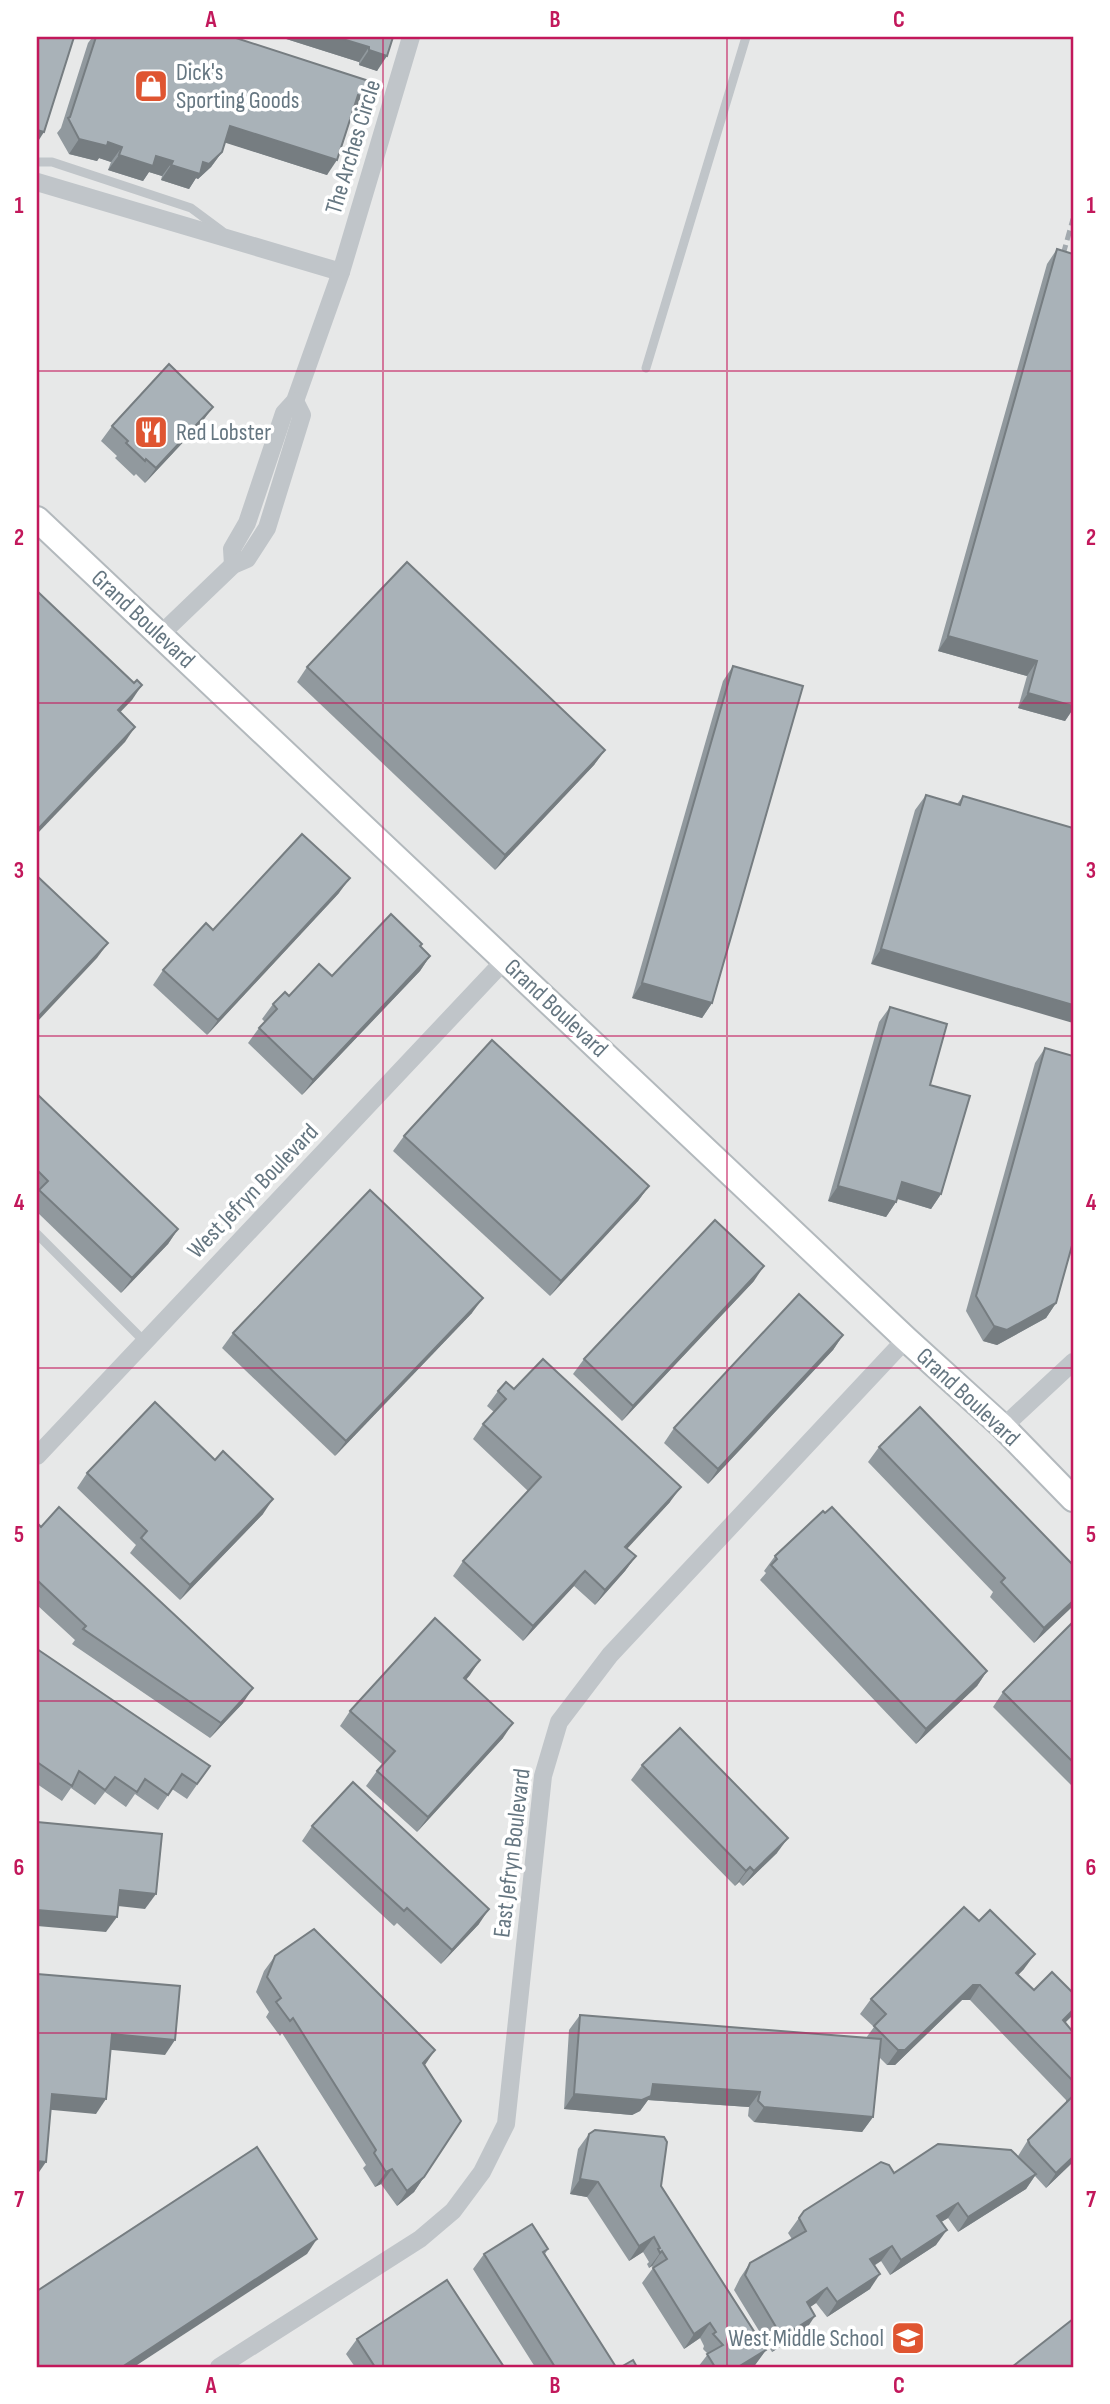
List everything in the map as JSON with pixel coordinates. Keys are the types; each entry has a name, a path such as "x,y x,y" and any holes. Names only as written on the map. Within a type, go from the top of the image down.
{"street":[{"name":"The Arches Circle","path":"160,635 233,565 247,559 267,528 302,415 295,401 341,272 411,37"},
{"path":"37,182 341,272"},
{"name":"Grand Boulevard","path":"37,519 906,1339 1003,1427 1073,1499"},
{"name":"West Jefryn Boulevard","path":"37,1456 505,960"},
{"name":"East Jefryn Boulevard","path":"219,2367 420,2239 453,2211 482,2172 506,2124 543,1776 559,1721 610,1656 906,1339"},
{"path":"1003,1427 1073,1362"}],"lane":[{"path":"646,368 746,37"},
{"path":"37,162 52,162 191,208 232,239"},
{"path":"37,1234 144,1341"}],"shaded area":[{"path":"37,37 1073,37 1073,2367 37,2367"}],"building":[{"path":"37,37 74,37 44,132 37,130"},
{"path":"96,37 233,37 378,84 372,100 358,95 337,160 230,126 222,152 209,164 203,162 200,174 171,165 173,161 156,156 153,166 119,155 122,147 108,142 107,146 79,139 68,118"},
{"path":"336,37 393,37 387,56 369,50 369,47"},
{"path":"1057,249 1073,254 1073,706 1028,693 1037,661 948,636"},
{"name":"Red Lobster","path":"169,364 213,407 156,468 126,443 128,441 112,426"},
{"path":"407,562 605,750 505,855 307,667"},
{"path":"37,591 134,683 137,680 142,685 118,710 135,727 37,830"},
{"path":"733,666 803,686 712,1003 642,983"},
{"path":"926,795 960,805 963,796 1073,828 1073,1005 881,949"},
{"path":"302,834 350,878 218,1020 163,970 206,923 213,930"},
{"path":"37,876 108,943 37,1018"},
{"path":"391,914 422,944 420,946 430,956 313,1080 259,1028 277,1009 273,1004 285,992 289,996 319,964 332,976"},
{"path":"890,1007 947,1024 930,1085 970,1096 941,1194 902,1182 896,1202 838,1186"},
{"path":"492,1040 649,1186 561,1281 404,1136"},
{"path":"1045,1048 1073,1056 1073,1242 1056,1303 1007,1330 994,1326 976,1296"},
{"path":"37,1094 178,1229 132,1278 39,1190 48,1181 37,1170"},
{"path":"370,1190 483,1298 346,1441 233,1333"},
{"path":"715,1220 764,1266 633,1406 584,1359"},
{"path":"799,1294 843,1335 718,1469 674,1428"},
{"path":"543,1359 681,1487 625,1547 636,1556 605,1590 585,1571 533,1626 463,1561 541,1477 483,1424 506,1399 498,1391 506,1382 514,1389"},
{"path":"155,1402 215,1460 223,1451 273,1499 190,1585 141,1538 147,1531 87,1473"},
{"path":"920,1407 1073,1565 1073,1601 1044,1628 1001,1582 1005,1578 879,1447"},
{"path":"59,1507 253,1688 221,1723 83,1629 86,1626 37,1580 37,1527 41,1527"},
{"path":"832,1507 987,1671 926,1729 771,1565 777,1559 775,1556 823,1511 825,1513"},
{"path":"435,1618 480,1660 464,1678 513,1723 428,1817 377,1771 395,1751 350,1711"},
{"path":"1073,1622 1073,1762 1003,1692"},
{"path":"37,1649 210,1766 197,1784 182,1774 168,1795 145,1779 137,1792 115,1777 105,1790 79,1771 72,1786 37,1762"},
{"path":"680,1728 788,1838 754,1871 750,1867 746,1871 642,1765"},
{"path":"353,1782 489,1909 452,1950 407,1908 404,1911 312,1826"},
{"path":"37,1822 162,1834 156,1894 120,1890 117,1917 37,1910"},
{"path":"964,1907 979,1921 990,1910 1035,1954 1016,1973 1034,1990 1052,1972 1073,1993 1073,2010 1063,2020 1073,2032 1073,2081 980,1985 973,1985 905,2050 898,2050 874,2026 886,2014 871,1999"},
{"path":"314,1929 435,2050 423,2063 461,2121 424,2177 407,2191 392,2169 386,2172 374,2153 376,2150 293,2018 290,2021 276,2002 281,1998 267,1977 275,1956"},
{"path":"37,1974 180,1986 175,2040 112,2034 106,2099 52,2094 46,2162 37,2161"},
{"path":"580,2015 881,2039 873,2117 764,2107 758,2101 760,2092 653,2084 651,2096 642,2100 574,2094"},
{"path":"1073,2096 1073,2157 1056,2173 1028,2140"},
{"path":"595,2130 664,2137 667,2142 661,2186 766,2350 738,2367 715,2367 707,2354 723,2345 713,2334 716,2332 710,2323 694,2334 653,2268 667,2259 662,2251 660,2253 654,2237 639,2246 598,2182 580,2179 589,2134"},
{"path":"938,2144 1011,2150 1036,2174 968,2217 958,2203 937,2216 947,2230 901,2260 892,2246 870,2259 880,2274 837,2302 827,2288 807,2302 815,2316 782,2337 745,2275 750,2263 806,2231 799,2218 804,2211 881,2162 889,2165 894,2173"},
{"path":"257,2147 317,2239 122,2367 37,2367 37,2291"},
{"path":"532,2224 548,2249 543,2252 616,2367 555,2367 484,2254"},
{"path":"447,2280 504,2367 375,2367 357,2339"},
{"path":"1073,2319 1073,2367 1012,2367"},
{"path":"633,2360 637,2367 621,2367"}],"railway":[{"path":"1059,269 1073,219"}],"place":[{"name":"Dick's Sporting Goods","path":"151,86"},
{"name":"Red Lobster","path":"151,432"},
{"name":"West Middle School","path":"908,2338"}]}
